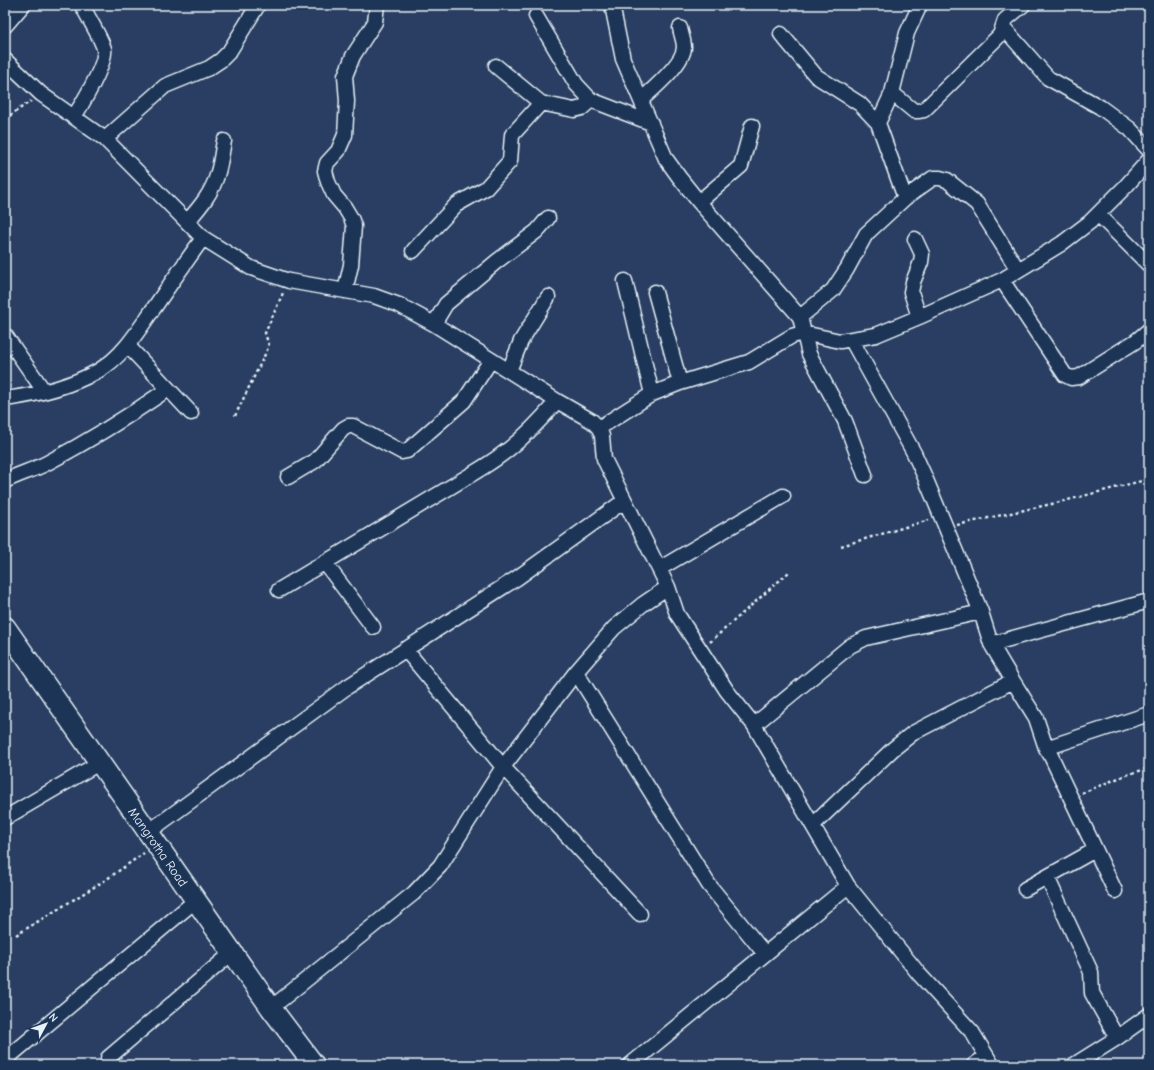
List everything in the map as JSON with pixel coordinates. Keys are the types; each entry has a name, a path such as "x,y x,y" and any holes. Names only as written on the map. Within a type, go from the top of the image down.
{"main road":[{"name":"Mangrotha Road","path":"5,627 195,901 271,1008 314,1065"}],"street":[{"path":"5,26 23,5"},
{"path":"74,117 94,82 105,56 103,45 82,5"},
{"path":"105,139 165,86 209,68 221,60 229,52 258,5"},
{"path":"345,291 351,265 354,226 345,208 334,195 328,182 325,170 327,163 338,151 345,135 347,101 345,76 353,56 375,22 378,5"},
{"path":"612,5 623,59 666,159 699,202 800,317 809,354 845,421 865,475"},
{"path":"878,123 892,93 907,33 920,5"},
{"path":"892,93 914,111 924,110 1000,35 1005,20 1023,5"},
{"path":"536,16 576,84 591,100 651,123"},
{"path":"1003,27 1048,78 1100,107 1130,128 1149,150"},
{"path":"641,100 666,76 682,57 684,47 680,28"},
{"path":"781,34 816,76 860,104 878,123 905,198"},
{"path":"5,60 41,94 105,139 203,238 251,268 289,281 374,296 399,305 434,324 557,401 592,421 600,428 604,459 668,587 677,614 727,691 754,725 848,886 919,974 972,1032 989,1060 974,1065"},
{"path":"496,66 542,103 574,110 582,108 591,100"},
{"path":"413,251 456,205 486,188 510,161 512,135 542,103"},
{"path":"699,202 741,166 752,126"},
{"path":"187,222 202,205 212,188 218,172 224,141"},
{"path":"600,428 652,394 680,383 750,362 792,336 804,333 840,341 876,335 1002,280 1061,244 1090,222 1126,186 1149,160"},
{"path":"800,317 833,290 847,269 866,234 905,198 933,178 947,180 977,204 1018,270"},
{"path":"1098,214 1149,265"},
{"path":"434,324 446,304 496,262 537,231 548,218"},
{"path":"5,399 44,391 68,384 98,370 112,361 128,346 203,238"},
{"path":"915,239 922,254 921,262 913,282 911,292 920,317"},
{"path":"1002,280 1065,375 1071,378 1079,377 1136,341 1149,330"},
{"path":"625,281 652,394"},
{"path":"655,292 680,383"},
{"path":"509,371 520,342 548,297"},
{"path":"5,335 44,391"},
{"path":"851,339 914,452 981,612 991,644 1036,718 1046,748 1115,891"},
{"path":"128,346 191,413"},
{"path":"288,477 315,461 343,429 348,426 353,426 402,452 407,451 464,400 491,360"},
{"path":"5,481 45,464 85,443 130,416 168,389"},
{"path":"279,590 500,456 526,434 557,401"},
{"path":"659,569 783,496"},
{"path":"151,838 347,686 517,578 624,501"},
{"path":"325,563 373,627"},
{"path":"271,1008 414,892 440,866 503,767 576,672 614,628 643,604 668,587"},
{"path":"991,644 1149,601"},
{"path":"754,725 850,646 866,638 981,612"},
{"path":"405,650 503,767 640,914"},
{"path":"576,672 709,885 765,954"},
{"path":"813,825 893,749 913,733 1013,681"},
{"path":"1046,748 1149,714"},
{"path":"5,818 99,763"},
{"path":"1025,889 1095,850"},
{"path":"1047,877 1091,972 1092,994 1117,1038"},
{"path":"630,1065 848,886"},
{"path":"11,1055 195,901"},
{"path":"108,1058 232,953"},
{"path":"1074,1065 1117,1038 1149,1015"}],"path":[{"path":"5,119 41,94"},
{"path":"235,416 269,346 265,333 289,281"},
{"path":"841,546 944,522 1056,503 1149,479"},
{"path":"701,650 789,572"},
{"path":"1070,798 1126,775 1149,768"},
{"path":"16,935 107,879 151,838"}]}
